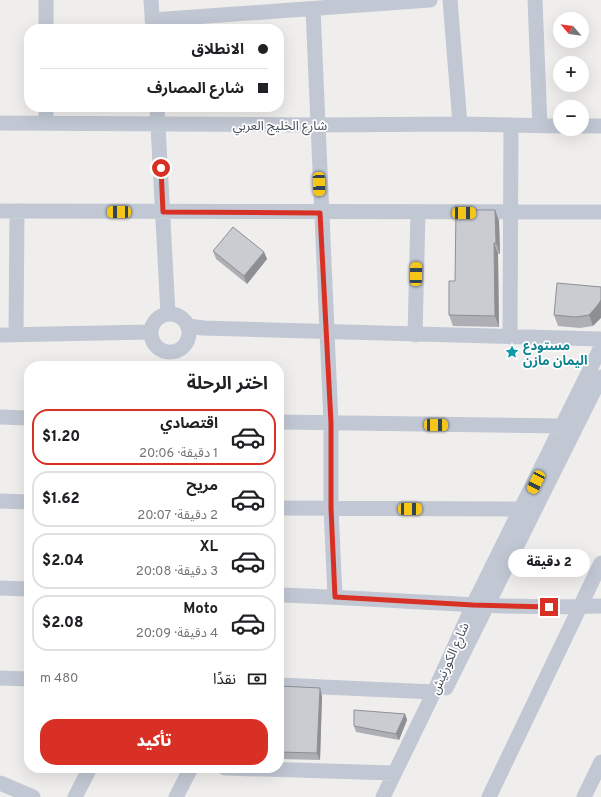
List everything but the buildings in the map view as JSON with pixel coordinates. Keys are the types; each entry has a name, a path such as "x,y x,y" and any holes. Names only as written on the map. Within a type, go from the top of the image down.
{"street":[{"path":"46,0 46,24"},
{"path":"151,0 153,24"},
{"path":"159,24 258,6 313,10 352,3 430,0"},
{"path":"450,0 460,124"},
{"path":"535,0 540,126"},
{"path":"313,10 320,213 331,423 331,508 335,597"},
{"path":"46,112 46,123"},
{"path":"158,112 168,314"},
{"name":"شارع الخليج العربي","path":"0,123 317,126 460,124 553,126"},
{"path":"510,337 511,125"},
{"path":"589,126 601,126"},
{"path":"0,211 320,213 601,212"},
{"path":"16,212 16,335"},
{"path":"415,335 418,213"},
{"path":"168,314 181,317 189,326 190,332 186,345 169,359 154,343 151,332 155,321 159,317 168,314"},
{"path":"189,326 203,328 415,335 601,339"},
{"path":"0,335 151,332"},
{"name":"شارع الكورنيش","path":"394,797 522,509 601,347"},
{"name":"شارع الكورنيش","path":"383,797 434,692 601,377"},
{"path":"0,417 24,418"},
{"path":"284,422 563,426"},
{"path":"0,501 24,502"},
{"path":"284,508 522,509"},
{"path":"489,797 601,563"},
{"path":"0,588 24,589"},
{"path":"284,595 480,605 601,606"},
{"path":"0,678 24,679"},
{"path":"284,685 434,692"},
{"path":"584,797 601,762"},
{"path":"284,770 394,774"},
{"path":"75,797 87,773"},
{"path":"176,797 188,773"},
{"path":"0,783 33,797"}],"place":[{"name":"مستودع اليمان مازن","path":"512,352"}],"route":[{"path":"161,168 163,212 320,213 331,423 331,508 335,597 473,605 549,607"}]}
